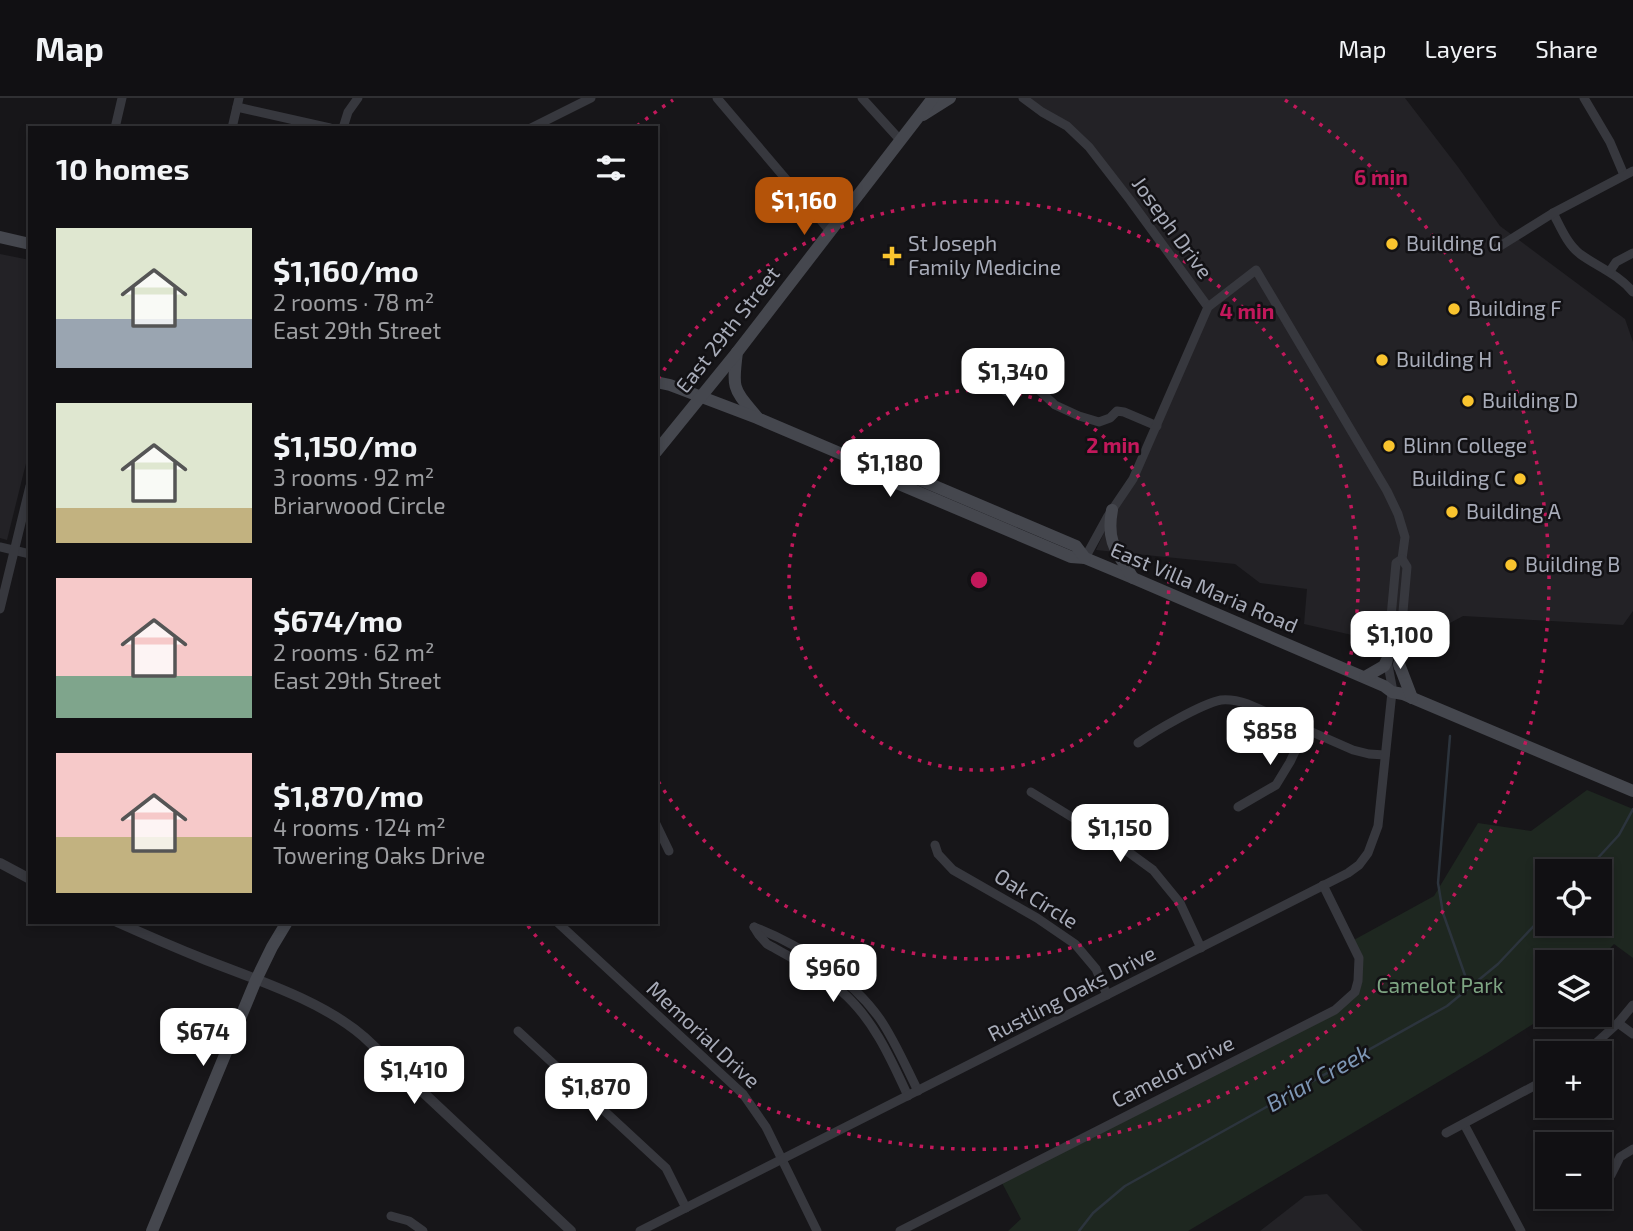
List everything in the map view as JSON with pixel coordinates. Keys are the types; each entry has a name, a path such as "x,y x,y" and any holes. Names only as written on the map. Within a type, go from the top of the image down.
{"main road":[{"name":"East 29th Street","path":"658,450 933,98"},
{"path":"917,119 950,98"},
{"path":"0,237 28,244"},
{"path":"737,351 733,385 757,418"},
{"name":"East Villa Maria Road","path":"658,382 757,418 870,466 878,462 1076,546 1085,558 1633,791"},
{"path":"1112,510 1109,526 1111,538 1133,578"},
{"path":"1364,677 1393,662 1396,691"},
{"path":"152,1231 256,979 286,924"}],"street":[{"path":"115,126 122,98"},
{"path":"344,126 348,112 358,98"},
{"path":"535,126 591,98"},
{"path":"716,98 830,231"},
{"path":"862,98 901,141"},
{"name":"Joseph Drive","path":"1023,98 1067,126 1089,147 1209,307 1133,479 1085,558"},
{"path":"1497,248 1553,213 1629,173 1584,98"},
{"path":"232,126 238,102 323,126"},
{"path":"1553,213 1566,237 1579,253 1610,271 1633,292"},
{"path":"1610,271 1616,262 1633,253"},
{"name":"Rustling Oaks Drive","path":"640,1231 1348,873 1359,865 1368,853 1378,826 1385,755 1396,691 1393,662 1408,567 1402,559 1405,537 1387,491 1256,270 1209,307"},
{"path":"1026,378 1055,405 1079,416 1099,422 1111,418 1117,411 1157,426"},
{"path":"0,608 28,494"},
{"path":"0,547 28,554"},
{"path":"1138,743 1208,704 1234,700 1353,750 1385,755"},
{"path":"1238,807 1276,785 1304,730"},
{"path":"1031,792 1128,851 1153,870 1180,903 1201,947"},
{"path":"658,828 669,851"},
{"name":"Oak Circle","path":"935,845 938,854 953,870 1037,918 1075,944 1096,969 1107,995"},
{"path":"0,863 28,878"},
{"name":"Camelot Drive","path":"900,1231 1335,1010 1355,992 1360,968 1355,949 1323,885"},
{"path":"122,924 256,979 328,1012 351,1026 572,1231"},
{"name":"Memorial Drive","path":"559,924 743,1094 766,1127 817,1231"},
{"path":"908,1096 892,1060 869,1021 843,992 833,979 822,965 775,935 754,927 767,944 833,979 863,999 891,1037 918,1091"},
{"path":"1598,1041 1633,1005"},
{"path":"1618,1023 1633,1034"},
{"path":"518,1031 666,1168 686,1208"},
{"path":"1446,1133 1535,1086"},
{"path":"1464,1124 1517,1230"},
{"path":"1612,1173 1620,1157 1633,1149"},
{"path":"391,1216 409,1221 424,1231"}],"shaded area":[{"name":"Blinn College","path":"1023,98 1405,98 1500,226 1625,319 1633,342 1633,611 1623,625 1463,616 1413,643 1378,641 1304,624 1307,589 1260,583 1235,564 1096,550 1208,307 1089,147"},
{"path":"0,254 28,260 28,455 7,540 0,538"},
{"path":"1327,1194 1363,1231 1260,1231 1305,1196"}],"green space":[{"name":"Camelot Park","path":"1587,790 1633,809 1633,958 1614,944 1608,950 1535,950 1533,1024 1188,1231 1008,1231 1021,1219 1001,1181 1347,1000 1360,968 1352,941 1434,896 1478,823 1531,831"}],"waterway":[{"path":"1450,736 1438,883 1443,913 1467,981 1467,989"},
{"name":"Briar Creek","path":"1597,859 1619,835 1633,809"},
{"name":"Briar Creek","path":"1079,1231 1093,1213 1125,1186 1447,1006 1498,964 1535,925"}],"place":[{"name":"Building G","path":"1392,244"},
{"name":"St Joseph Family Medicine","path":"892,256"},
{"name":"Building F","path":"1454,309"},
{"name":"Building H","path":"1382,360"},
{"name":"Building D","path":"1468,401"},
{"name":"Blinn College","path":"1389,446"},
{"name":"Building C","path":"1520,479"},
{"name":"Building A","path":"1452,512"},
{"name":"Building B","path":"1511,565"}]}
